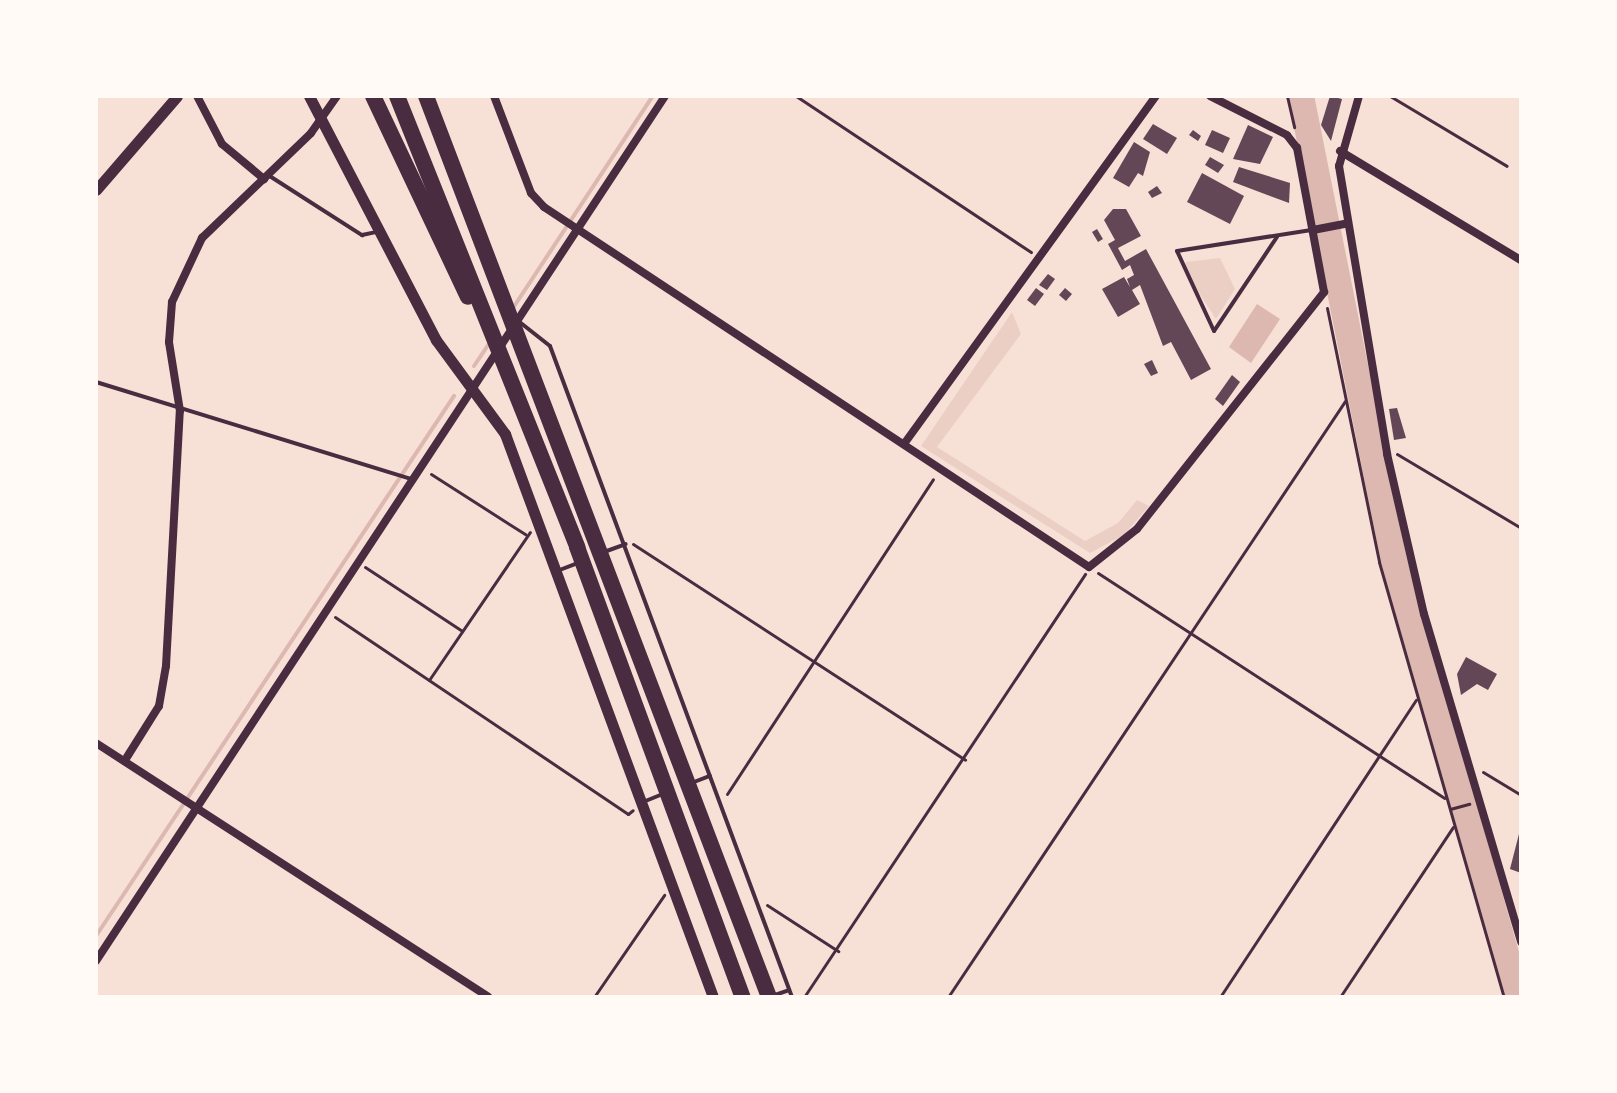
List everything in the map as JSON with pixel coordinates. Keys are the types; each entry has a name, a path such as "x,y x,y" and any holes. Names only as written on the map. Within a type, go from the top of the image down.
{"highway":[{"path":"373,96 480,314"},
{"path":"397,96 480,314 553,488 743,997"},
{"path":"426,96 502,282 770,997"}],"street":[{"path":"96,190 177,96"},
{"path":"197,96 222,144 266,177"},
{"path":"309,96 384,229 436,340 505,434 713,997"},
{"path":"127,757 162,696 180,411 169,342 172,302 202,238 266,177 322,118 337,96"},
{"path":"494,96 531,193 577,227 1089,567 1137,529 1324,292 1297,148 1287,135 1210,96"},
{"path":"96,961 515,319 665,96"},
{"path":"904,444 1044,260 1156,96"},
{"path":"1359,96 1340,151 1341,224 1387,454 1424,614 1482,801 1521,942"},
{"path":"1340,151 1521,260"},
{"path":"1313,230 1341,224"},
{"path":"96,743 127,757 488,997"}],"lane":[{"path":"266,177 362,235 384,229"},
{"path":"1277,237 1214,331 1177,251 1313,230"},
{"path":"515,319 550,346 792,997"},
{"path":"96,382 180,411 251,424 412,479"},
{"path":"557,571 626,544"},
{"path":"643,802 710,776"},
{"path":"770,997 789,990"}],"path":[{"path":"796,96 1044,260"},
{"path":"1287,96 1297,148"},
{"path":"1390,96 1507,166"},
{"path":"1324,292 1345,401 1417,700 1504,997"},
{"path":"948,997 1345,401"},
{"path":"1387,454 1521,528"},
{"path":"420,467 525,534"},
{"path":"720,803 941,467"},
{"path":"429,680 525,534 541,528"},
{"path":"626,544 965,760"},
{"path":"356,562 462,631"},
{"path":"804,997 965,760 1089,567 1444,798"},
{"path":"325,610 628,814 643,802"},
{"path":"1220,997 1417,700"},
{"path":"1473,773 1521,795"},
{"path":"1450,809 1482,801"},
{"path":"1340,997 1454,825"},
{"path":"594,997 660,898 674,888"},
{"path":"756,900 838,951"}],"shaded area":[{"path":"1289,96 1296,96 1320,223 1315,219"},
{"path":"1339,235 1378,443 1468,799 1382,492 1333,236"},
{"path":"1327,237 1390,553 1457,803 1372,519 1318,240"},
{"path":"1220,258 1235,289 1216,319 1184,270 1186,262"},
{"path":"1257,304 1280,319 1251,363 1229,347"},
{"path":"1012,312 1021,334 937,447 1085,541 1118,523 1137,500 1149,506 1124,535 1090,553 921,446"},
{"path":"1476,808 1521,966 1521,996 1470,809"},
{"path":"1463,811 1514,997 1506,997 1455,815"}],"building":[{"path":"1330,96 1342,99 1331,141 1321,125"},
{"path":"1153,124 1177,138 1167,154 1143,139"},
{"path":"1248,125 1273,137 1260,164 1233,159"},
{"path":"1193,130 1201,136 1198,141 1189,135"},
{"path":"1212,130 1230,138 1223,153 1205,145"},
{"path":"1134,142 1150,152 1143,176 1138,173 1129,187 1113,178"},
{"path":"1210,157 1224,165 1218,173 1205,165"},
{"path":"1239,167 1290,183 1289,203 1233,182"},
{"path":"1202,173 1244,196 1230,224 1187,202"},
{"path":"1157,186 1162,193 1152,198 1148,192"},
{"path":"1113,209 1126,209 1141,236 1118,248 1125,261 1146,249 1211,369 1191,380 1171,342 1163,346 1140,285 1132,290 1140,304 1118,317 1102,289 1124,277 1130,287 1127,279 1134,275 1130,265 1122,270 1108,244 1115,240 1104,220"},
{"path":"1097,229 1103,239 1098,242 1092,232"},
{"path":"1048,274 1055,279 1047,290 1039,285"},
{"path":"1036,288 1044,294 1035,306 1027,300"},
{"path":"1065,288 1072,294 1066,301 1059,295"},
{"path":"1152,360 1158,373 1151,376 1144,364"},
{"path":"1232,375 1240,382 1223,406 1215,399"},
{"path":"1397,408 1406,438 1394,440 1389,409"},
{"path":"1466,657 1497,674 1488,690 1477,684 1461,695 1457,674"},
{"path":"1521,826 1521,873 1510,869"}],"waterway":[{"path":"513,308 653,96"},
{"path":"1301,96 1393,557 1518,997"},
{"path":"474,366 490,342"},
{"path":"96,936 454,396"}]}
